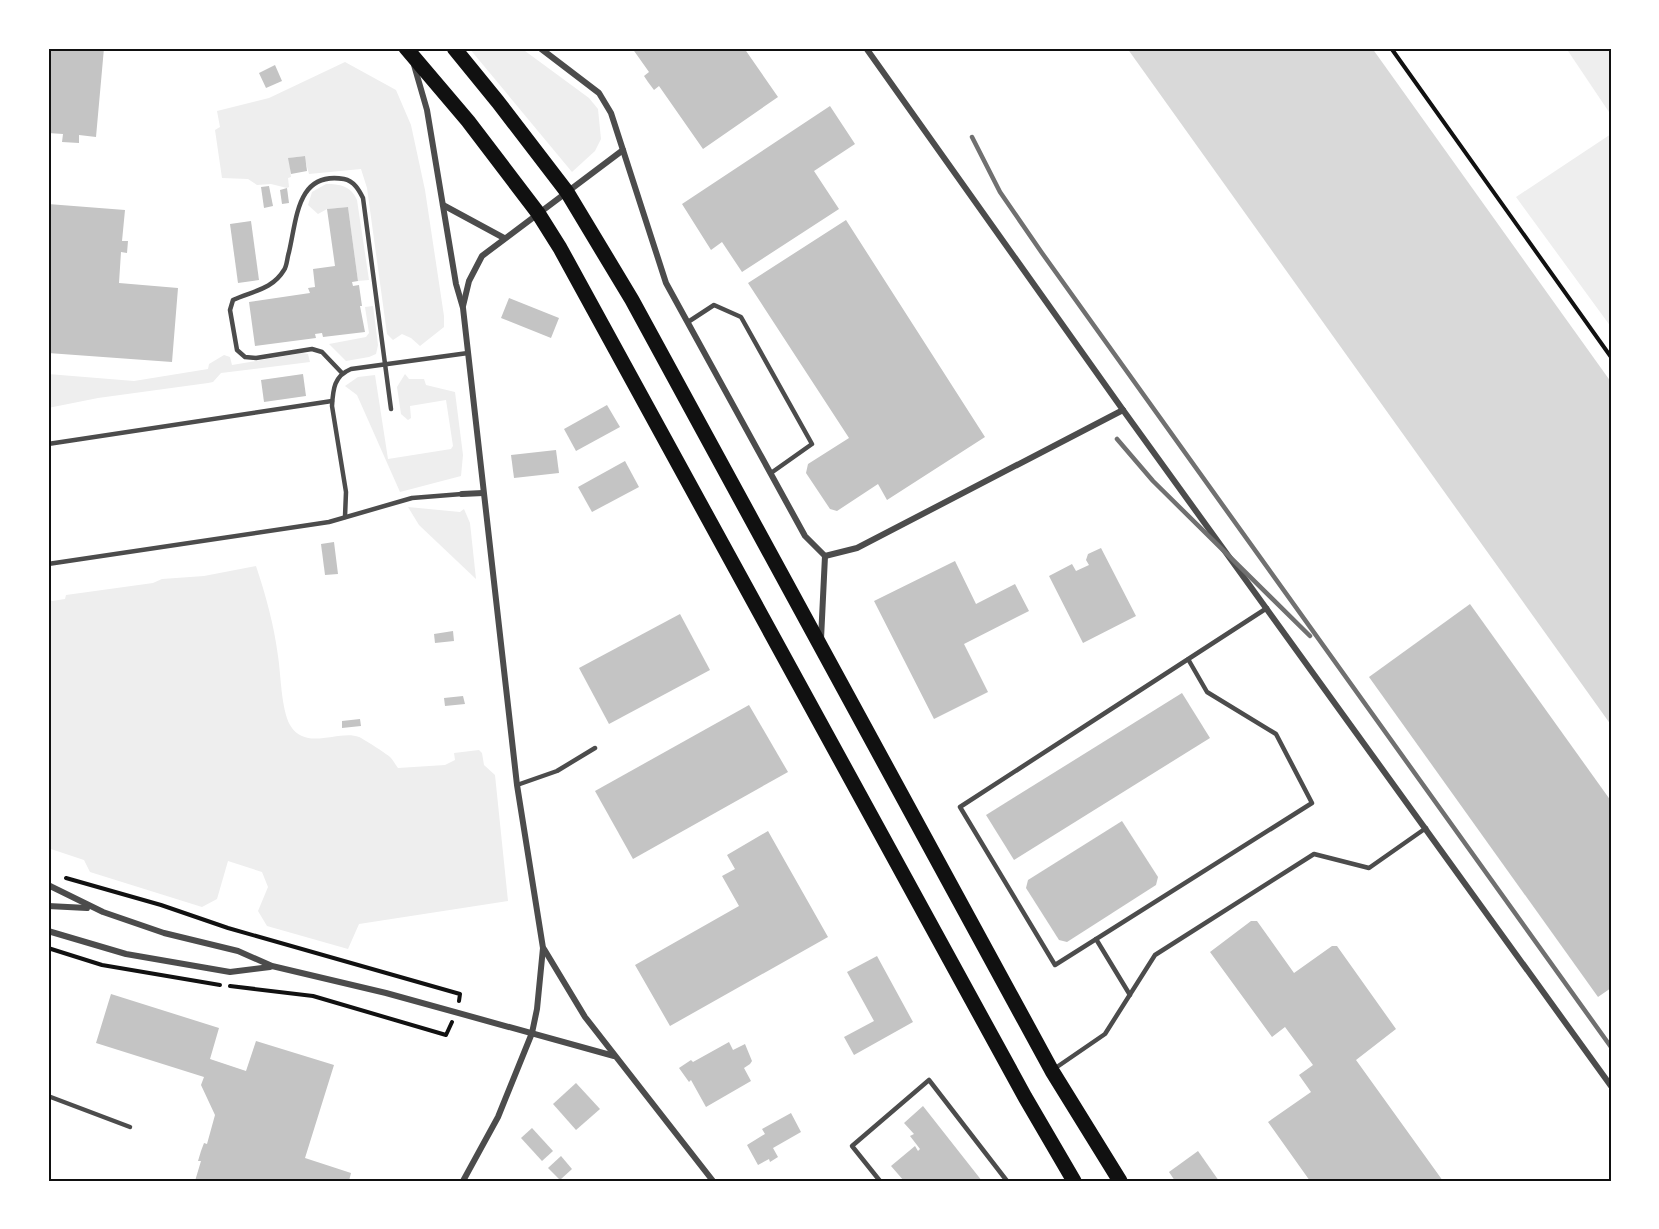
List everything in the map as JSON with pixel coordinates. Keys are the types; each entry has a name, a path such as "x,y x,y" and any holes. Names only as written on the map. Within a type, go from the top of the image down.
{"main road":[{"path":"454,48 567,192 632,300 1052,1071 1120,1181"},
{"path":"408,51 468,121 538,213 560,248 649,406 1025,1097 1074,1181"}],"street":[{"path":"540,48 598,93 611,112 666,283 805,536 825,556 821,646"},
{"path":"866,48 1123,410 1611,1086"},
{"path":"408,51 427,110 456,284 463,308 517,785 543,948 532,1034 498,1117 464,1181"},
{"path":"463,308 469,281 482,256 623,150"},
{"path":"443,205 504,238"},
{"path":"825,556 858,548 1123,410"},
{"path":"462,494 483,493"},
{"path":"48,885 91,908 164,933 238,951 272,966 386,993 614,1056"},
{"path":"48,906 91,908"},
{"path":"48,931 126,954 230,972 272,966"},
{"path":"543,948 585,1017 713,1181"}],"lane":[{"path":"342,373 322,352 312,349 256,358 245,357 237,350 230,310 233,300 266,289 285,270 301,200 307,188 319,180 334,178 348,180 359,189 363,198 391,409"},
{"path":"688,322 714,305 741,317 812,444 771,473"},
{"path":"345,517 346,492 332,400 337,378 351,369 468,353"},
{"path":"48,444 332,400"},
{"path":"48,564 329,522 412,498 462,494"},
{"path":"1188,659 1207,692 1276,734 1312,803 1055,965 960,807 1188,659 1267,608"},
{"path":"517,785 557,771 595,748"},
{"path":"1052,1071 1105,1034 1155,955 1314,854 1369,868 1426,828"},
{"path":"1096,939 1130,995"},
{"path":"880,1181 852,1146 929,1080 1007,1181"},
{"path":"48,1096 130,1126"}],"path":[{"path":"1391,48 1611,357"}],"shaded area":[{"path":"469,48 521,48 589,98 598,109 601,139 595,151 572,172"},
{"path":"1127,48 1372,48 1611,382 1611,725"},
{"path":"1566,48 1611,48 1611,115"},
{"path":"345,62 396,90 411,125 425,190 444,316 444,327 420,346 402,334 393,340 387,334 367,188 361,169 309,174 304,156 289,158 291,177 288,178 289,187 287,188 271,184 257,185 248,179 222,178 215,130 220,127 217,111 269,98"},
{"path":"1611,134 1611,327 1516,197"},
{"path":"326,184 344,187 355,195 369,280 358,281 348,207 327,209 318,214 308,205 312,192"},
{"path":"373,306 378,345 376,354 346,361 329,344 366,337 369,333 365,307"},
{"path":"302,353 308,354 310,362 221,373 213,382 98,398 48,408 48,374 134,381 208,369 209,364 224,355 230,357 232,365"},
{"path":"405,374 409,379 424,379 426,385 455,392 463,455 461,476 400,492 357,395 345,386 358,377 375,375 388,459 451,449 453,446 446,400 410,406 411,418 408,420 401,414 397,387"},
{"path":"408,507 460,512 464,509 470,523 476,579 419,525"},
{"path":"256,566 272,622 283,701 290,725 297,733 314,739 351,735 359,737 388,755 398,768 445,765 455,760 454,753 479,750 482,753 484,765 495,775 508,901 359,924 348,949 267,926 258,911 268,887 262,872 228,861 217,899 202,907 90,872 84,860 48,848 48,599 52,601 65,599 66,595 153,583 162,579 204,576"}],"building":[{"path":"48,48 104,48 96,137 79,135 79,143 62,142 63,134 48,133"},
{"path":"632,48 744,48 778,97 703,149 659,86 654,90 648,82 644,76 649,72"},
{"path":"275,65 282,81 266,88 259,73"},
{"path":"830,106 855,144 814,171 839,209 742,272 722,242 711,250 682,204"},
{"path":"305,156 307,171 291,174 288,158"},
{"path":"269,186 273,206 264,208 261,187"},
{"path":"287,188 289,203 282,204 280,190"},
{"path":"48,204 125,210 122,241 128,241 127,253 121,252 119,283 178,288 172,362 48,353"},
{"path":"348,207 358,281 352,282 353,286 359,285 365,332 323,337 322,333 315,334 316,338 255,346 249,302 310,293 308,288 315,287 313,269 335,266 327,209"},
{"path":"846,220 985,437 887,500 878,484 837,511 830,509 806,473 808,464 849,438 748,283"},
{"path":"251,221 259,280 238,283 230,224"},
{"path":"509,298 559,318 551,338 501,318"},
{"path":"303,374 306,396 264,402 261,380"},
{"path":"607,405 620,427 576,451 564,429"},
{"path":"556,450 559,473 514,478 511,455"},
{"path":"625,461 639,487 592,512 578,487"},
{"path":"334,542 338,574 325,575 321,544"},
{"path":"1101,548 1136,616 1083,643 1049,576 1072,564 1076,571 1089,565 1086,560 1088,554"},
{"path":"955,561 976,604 1015,584 1029,611 964,644 988,692 934,719 874,601"},
{"path":"1470,604 1611,801 1611,988 1598,997 1369,677"},
{"path":"680,614 710,670 609,724 579,668"},
{"path":"453,631 454,641 435,643 434,634"},
{"path":"1182,693 1210,738 1014,860 986,815"},
{"path":"463,696 465,704 445,706 444,698"},
{"path":"749,705 788,772 633,859 595,791"},
{"path":"360,719 361,726 342,728 342,721"},
{"path":"1122,821 1158,877 1156,885 1067,942 1059,940 1026,888 1028,880"},
{"path":"768,831 828,937 670,1026 635,965 739,906 722,876 735,869 727,855"},
{"path":"1251,921 1257,921 1294,973 1332,946 1337,946 1396,1029 1356,1060 1443,1181 1310,1181 1268,1122 1311,1092 1299,1075 1313,1065 1285,1027 1272,1037 1210,952"},
{"path":"877,956 913,1022 854,1055 844,1037 874,1021 847,972"},
{"path":"111,994 219,1028 210,1059 246,1071 256,1041 334,1065 305,1158 351,1173 349,1181 195,1181 201,1161 198,1161 201,1151 204,1143 207,1144 215,1115 201,1085 204,1077 96,1043"},
{"path":"729,1042 733,1050 745,1044 752,1061 744,1068 751,1081 706,1107 691,1080 689,1082 679,1068"},
{"path":"576,1083 600,1109 576,1130 553,1104"},
{"path":"923,1106 982,1181 904,1181 891,1166 915,1146 918,1151 920,1149 910,1136 914,1134 904,1123"},
{"path":"791,1113 801,1132 773,1148 778,1157 758,1165 747,1145 765,1134 762,1129"},
{"path":"532,1128 553,1151 542,1161 521,1138"},
{"path":"1198,1151 1219,1181 1175,1181 1169,1172"},
{"path":"561,1156 572,1169 560,1180 548,1168"}],"railway":[{"path":"972,137 1000,192 1042,253 1611,1047"},
{"path":"1117,439 1153,481 1310,636"}]}
